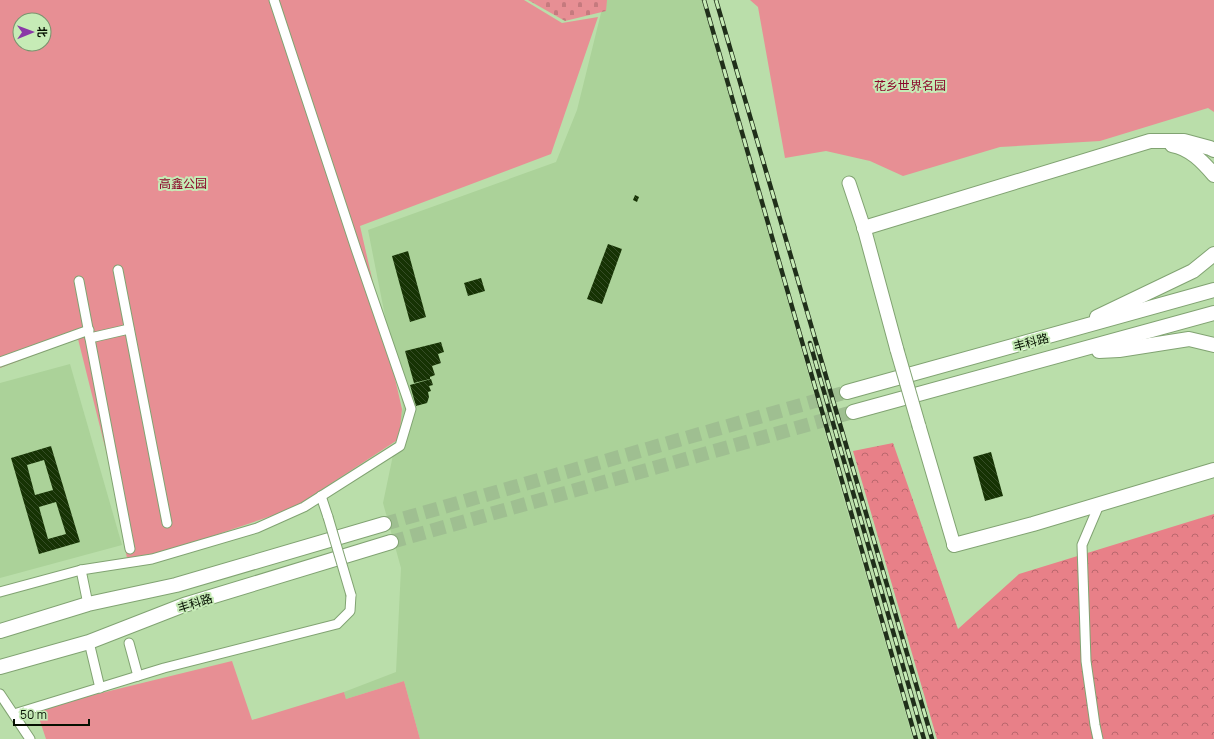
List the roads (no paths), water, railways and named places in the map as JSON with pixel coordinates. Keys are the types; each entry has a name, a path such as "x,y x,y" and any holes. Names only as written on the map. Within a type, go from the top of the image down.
{"main road":[{"path":"864,228 1150,141 1184,141 1214,150"},
{"path":"1150,141 1178,146 1198,157 1214,175"},
{"path":"1061,334 1193,271 1214,254"},
{"name":"丰科路","path":"847,392 1061,334 1214,290"},
{"name":"丰科路","path":"854,412 1214,313"},
{"path":"1062,354 1119,350 1189,339 1214,345"},
{"path":"954,546 1214,470"},
{"name":"丰科路","path":"0,631 88,604 176,585 384,524"},
{"name":"丰科路","path":"0,667 89,642 184,605 391,542"}],"street":[{"path":"0,592 81,570 152,559 257,528 304,507 400,446 412,409 353,241 274,0"},
{"path":"849,183 864,228 897,350 954,546"},
{"path":"118,270 167,523"},
{"path":"79,281 130,549"},
{"path":"0,362 89,334 129,329"},
{"path":"14,714 164,668 337,624 350,611 350,595 322,496"},
{"path":"1098,739 1086,661 1082,546 1099,504"},
{"path":"81,570 88,604"},
{"path":"89,642 100,688"},
{"path":"129,643 138,676"},
{"path":"0,694 30,739"}],"tunnel":[{"path":"384,524 847,392"},
{"path":"391,542 853,412"}],"railway":[{"path":"704,0 916,739"},
{"path":"716,0 932,739"},
{"path":"810,343 924,739"}],"park label":[{"name":"花乡世界名园","path":"910,85"},
{"name":"高鑫公园","path":"183,183"}]}
